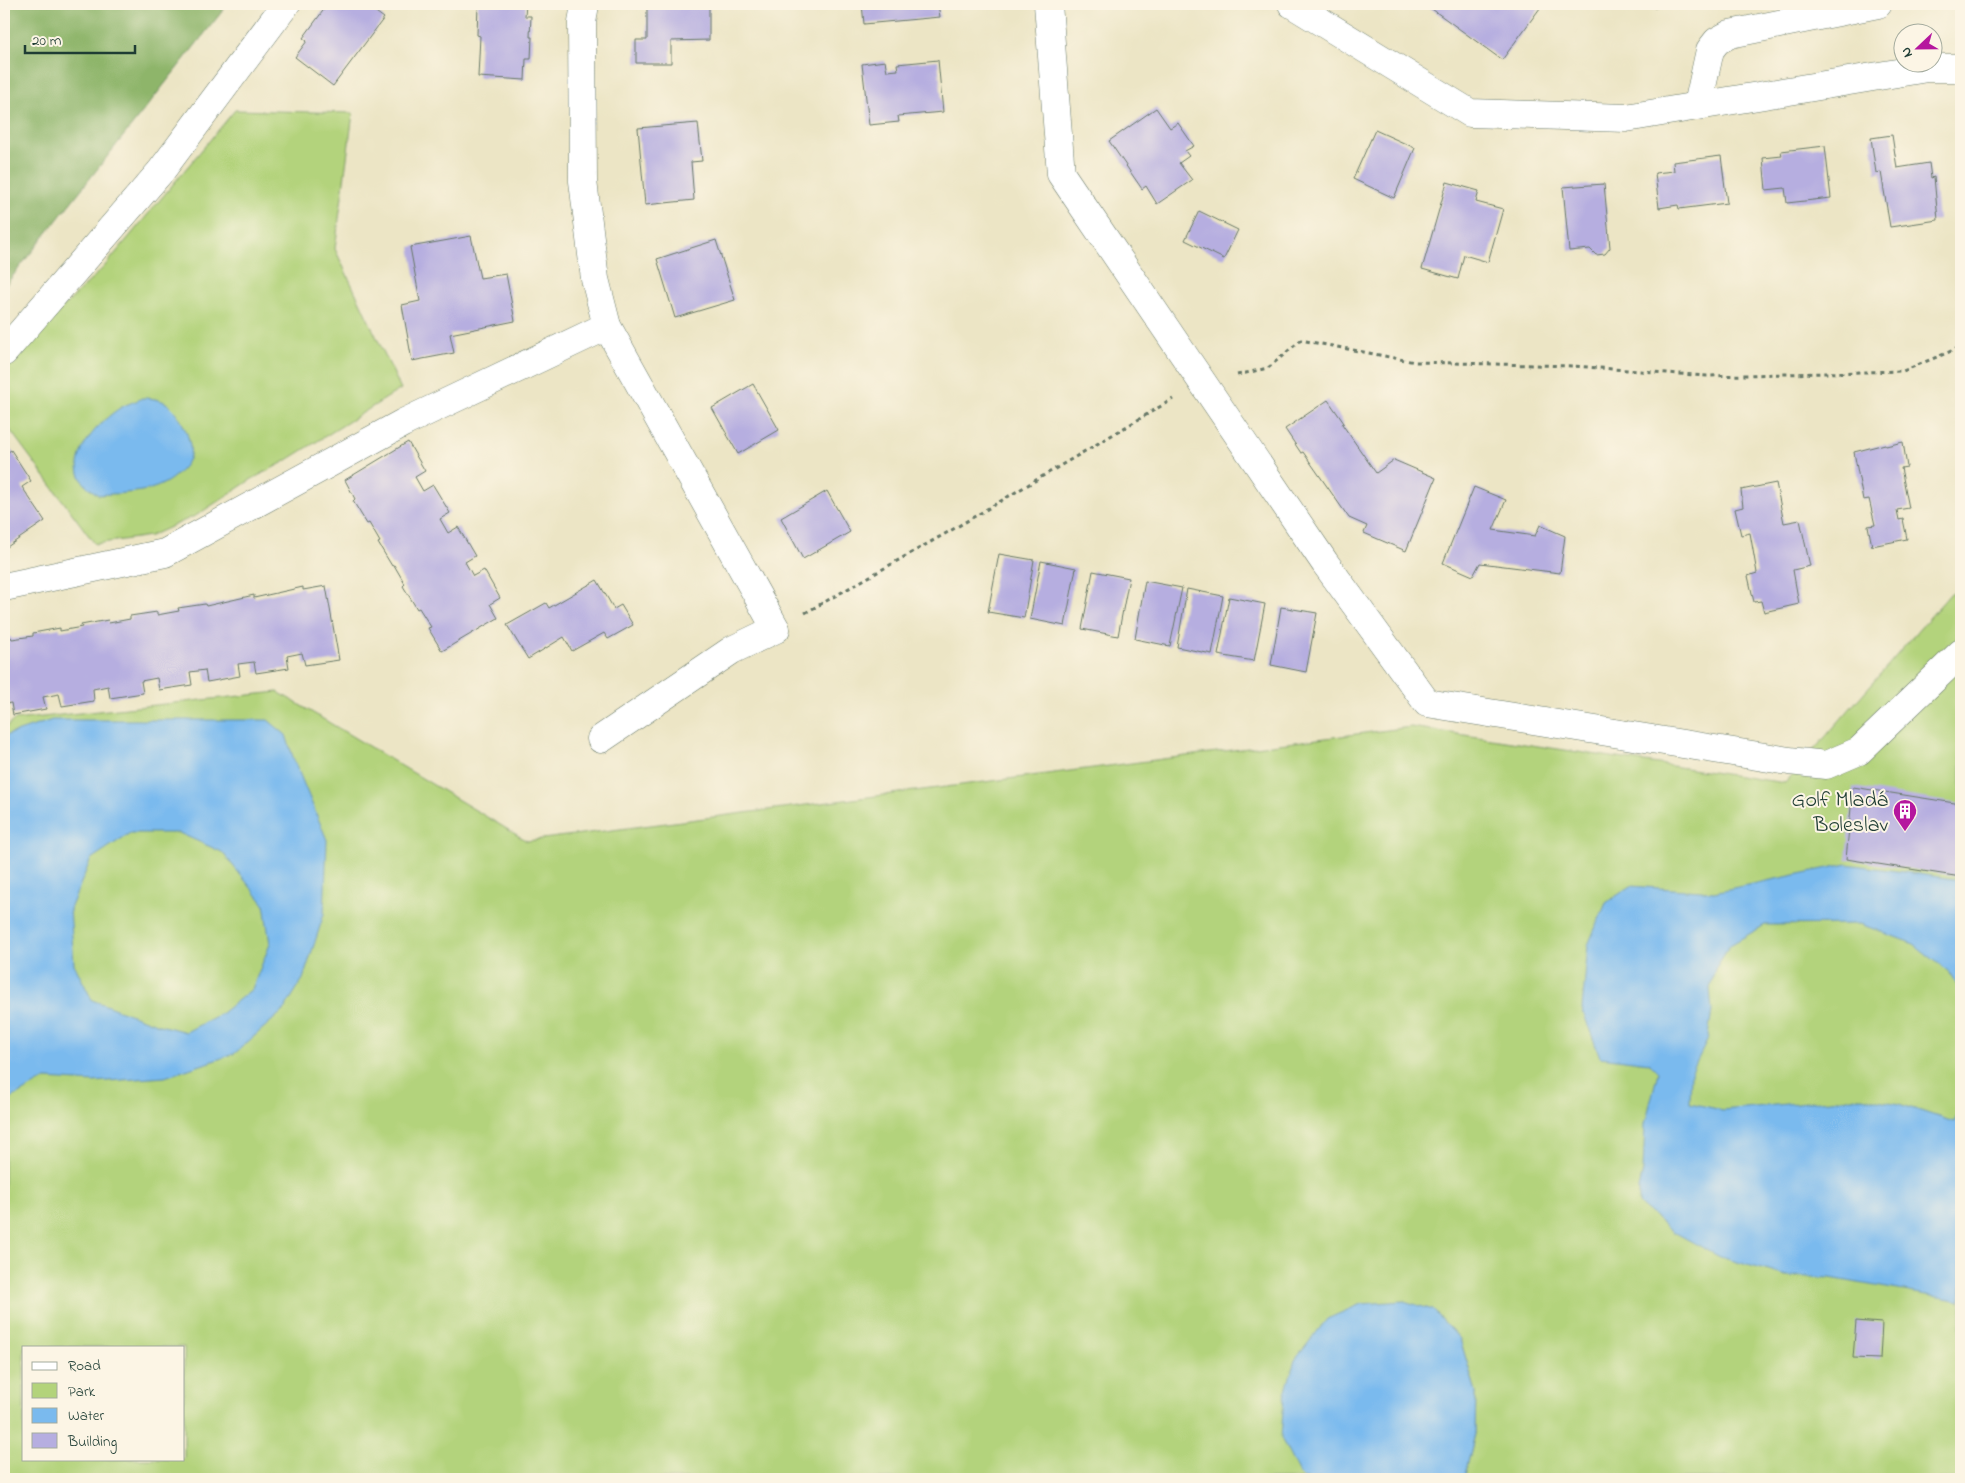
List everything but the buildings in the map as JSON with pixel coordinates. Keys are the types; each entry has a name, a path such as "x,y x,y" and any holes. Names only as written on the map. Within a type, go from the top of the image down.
{"street":[{"path":"4,352 161,171 286,4"},
{"path":"585,4 582,23 583,181 595,280 607,326 776,630 732,650 601,739"},
{"path":"1048,4 1061,174 1325,563 1427,703 1789,761 1826,765 1859,751 1961,653"},
{"path":"1292,4 1470,113 1626,118 1902,72"},
{"path":"1698,105 1710,50 1717,41 1730,34 1878,4"},
{"path":"1942,62 1961,54"},
{"path":"1942,68 1961,68"},
{"path":"4,587 165,553 403,423 607,326"}],"path":[{"path":"776,630 959,526 1202,382 1268,368 1301,340 1414,362 1573,366 1707,376 1903,371 1961,347"}],"green space":[{"path":"4,4 228,4 4,287"},
{"path":"235,110 353,113 335,249 401,389 284,462 252,479 197,515 150,536 95,544 4,422 4,372 42,328 104,267"},
{"name":"Golf Mladá Boleslav","path":"1961,592 1961,1479 1464,1479 1475,1434 1476,1392 1460,1339 1433,1310 1299,1474 1304,1479 4,1479 4,729 14,720 278,692 527,841 1411,727 1785,783 1951,593"}],"water":[{"path":"142,398 160,400 174,410 188,436 190,443 189,459 176,475 158,487 132,492 98,495 82,481 78,469 83,448 88,438 112,413"},
{"path":"52,720 268,720 286,735 294,760 327,840 324,914 303,979 283,1011 234,1054 165,1077 94,1082 46,1079 4,1102 4,736","holes":["130,833 179,833 222,852 264,904 270,944 252,989 222,1013 186,1032 156,1024 92,1000 74,964 70,909 91,859"]},
{"path":"1847,864 1961,880 1961,992 1949,972 1914,944 1860,924 1765,925 1730,945 1715,969 1710,989 1712,1011 1707,1041 1691,1073 1690,1103 1722,1110 1862,1097 1899,1104 1954,1122 1961,1108 1961,1301 1830,1278 1786,1276 1720,1257 1672,1231 1639,1204 1639,1188 1643,1171 1645,1124 1658,1072 1649,1063 1600,1057 1582,1009 1588,945 1606,903 1631,886 1714,892"},
{"path":"1404,1301 1433,1310 1460,1339 1476,1392 1475,1434 1464,1479 1304,1479 1299,1474 1281,1438 1284,1397 1295,1360 1327,1319 1361,1304"}],"place":[{"name":"Golf Mladá Boleslav","path":"1905,832"}]}
